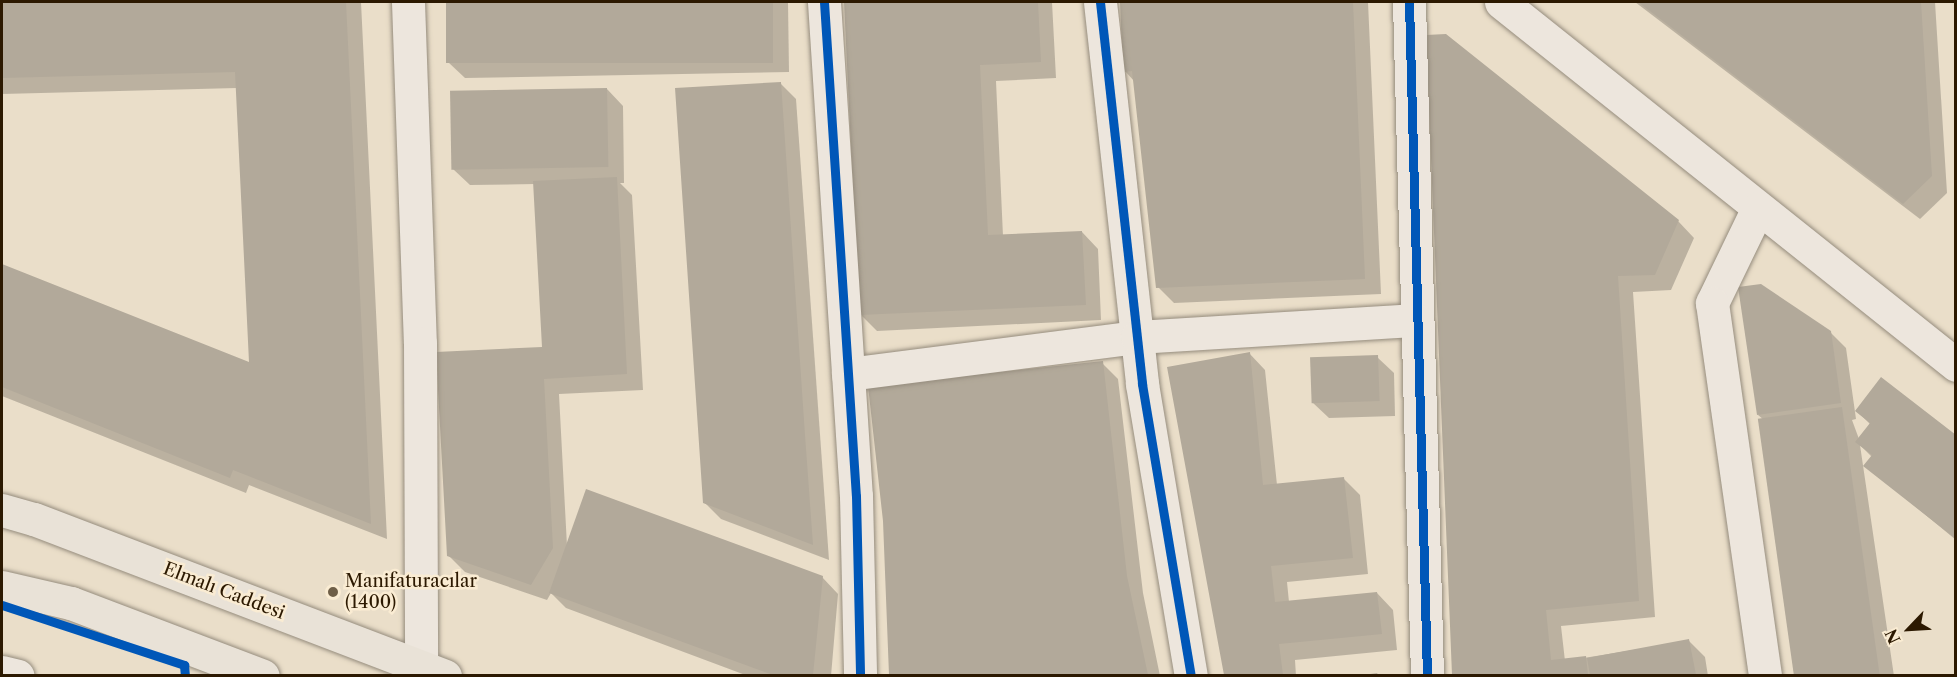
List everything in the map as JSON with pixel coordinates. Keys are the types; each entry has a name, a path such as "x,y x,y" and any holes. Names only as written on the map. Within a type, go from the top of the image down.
{"main road":[{"name":"Elmalı Caddesi","path":"2,510 34,519 433,671"},
{"path":"2,587 71,603 263,675"}],"street":[{"path":"408,2 433,671"},
{"path":"824,2 856,496 860,675"},
{"path":"1100,2 1137,337 1191,675"},
{"path":"1410,2 1416,320 1427,675"},
{"path":"1501,2 1956,365"},
{"path":"1758,208 1712,303 1765,675"},
{"path":"848,374 1137,337 1416,320"},
{"path":"2,672 18,675"}],"building":[{"path":"2,2 346,2 371,524 233,470 230,478 2,387 2,264 249,362 235,72 2,78"},
{"path":"446,2 773,2 773,63 446,63"},
{"path":"844,2 1038,2 1041,62 980,65 988,235 1082,231 1086,305 859,315"},
{"path":"1120,2 1353,2 1365,279 1156,288 1132,71 1123,72"},
{"path":"1638,2 1921,2 1932,176 1903,204"},
{"path":"1446,34 1679,220 1655,275 1618,276 1639,601 1546,610 1551,660 1586,656 1588,675 1452,675 1426,35"},
{"path":"781,82 813,545 703,503 675,88"},
{"path":"607,88 608,167 451,170 450,91"},
{"path":"617,177 627,374 544,379 553,548 531,585 447,556 436,352 542,347 533,181"},
{"path":"1761,284 1831,331 1841,403 1757,415 1738,287"},
{"path":"1250,352 1263,485 1344,477 1353,558 1271,566 1275,602 1377,592 1382,634 1279,644 1283,675 1224,675 1167,367"},
{"path":"1378,355 1380,401 1312,403 1310,357"},
{"path":"1103,361 1127,576 1148,675 889,675 883,521 868,386"},
{"path":"1881,377 1956,435 1956,539 1863,466 1872,455 1855,442 1870,423 1855,411"},
{"path":"1842,407 1880,675 1794,676 1758,419"},
{"path":"586,489 823,576 813,675 773,675 549,593"},
{"path":"1689,639 1696,675 1590,675 1587,658"}],"cycle path":[{"path":"824,2 856,496 860,676"},
{"path":"1100,2 1142,384 1191,676"},
{"path":"1409,2 1427,676"},
{"path":"2,605 184,665 185,676"}],"place":[{"name":"Manifaturacılar (1400)","path":"333,592"}]}
